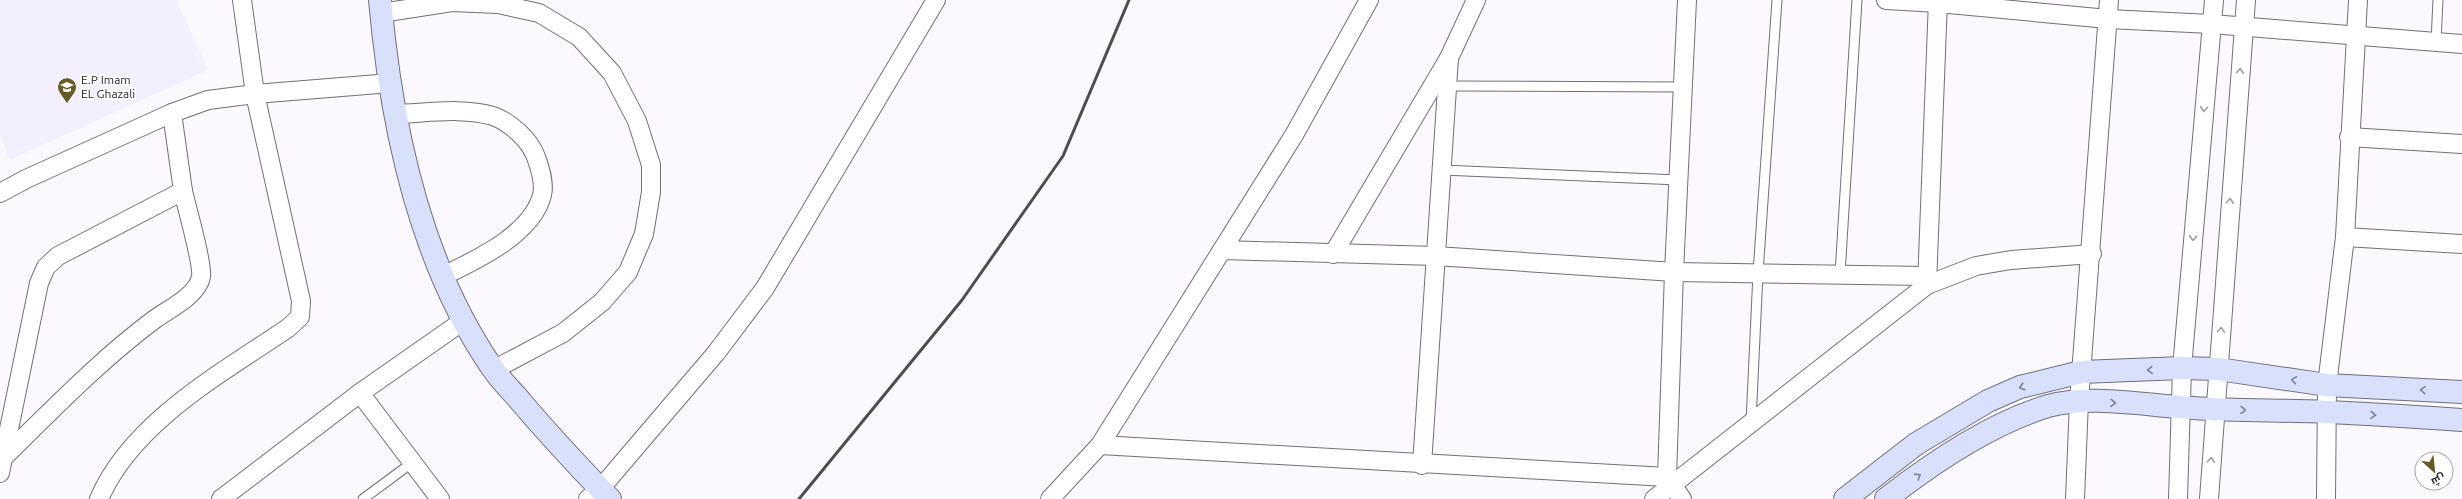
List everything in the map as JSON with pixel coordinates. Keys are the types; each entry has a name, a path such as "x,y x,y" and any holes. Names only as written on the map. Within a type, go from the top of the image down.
{"street":[{"path":"99,499 105,485 129,452 160,420 193,392 288,328 300,317 301,301 255,94 242,0"},
{"path":"493,370 563,333 602,302 628,272 644,234 651,192 651,166 637,121 612,73 579,38 538,6 452,2 380,6 396,114 410,177 441,277 463,321 493,370 599,496 716,353 765,288 936,0"},
{"path":"1050,499 1100,446 1294,135 1369,0"},
{"path":"1333,254 1449,58 1476,0"},
{"path":"1674,487 1674,272 1687,0"},
{"path":"1886,0 1938,1 2108,19 2211,24 2356,37 2462,44"},
{"path":"2075,499 2079,401 2092,254 2109,0"},
{"path":"2178,499 2182,368 2214,0"},
{"path":"2209,499 2246,0"},
{"path":"2326,499 2327,385 2345,237 2358,0"},
{"path":"1654,499 1674,487 1927,280 1938,1"},
{"path":"1422,465 1449,58"},
{"path":"0,193 26,179 172,113 208,100 255,94 391,83"},
{"path":"396,114 469,112 494,116 514,129 532,148 541,173 542,195 533,214 516,232 489,253 441,277"},
{"path":"2,466 100,363 128,339 194,291 201,277 183,191 172,113"},
{"path":"2350,137 2462,144"},
{"path":"2,466 39,283 46,267 58,256 183,191"},
{"path":"2345,237 2462,244"},
{"path":"1222,250 1436,256 1674,272 1840,274 1927,280 1976,266 2011,260 2092,254"},
{"path":"220,499 360,393 463,321"},
{"path":"1845,499 1916,444 1982,404 2020,387 2081,372 2182,368 2218,369 2327,385 2462,392"},
{"path":"360,393 440,499"},
{"path":"1886,499 1908,482 1969,443 2014,419 2049,406 2079,401 2215,410 2326,412 2462,420"},
{"path":"1100,446 1422,465 1674,487"}],"lane":[{"path":"1751,423 1758,273 1777,0"},
{"path":"1840,274 1857,0"},
{"path":"2436,42 2438,0"},
{"path":"1447,86 1683,88"},
{"path":"1441,170 1679,180"},
{"path":"363,499 413,462"}],"shaded area":[{"name":"E.P Imam EL Ghazali","path":"0,0 176,0 208,70 10,160 0,137"}],"railway":[{"path":"799,499 962,300 1063,156 1129,0"}],"place":[{"name":"E.P Imam EL Ghazali","path":"67,104"}]}
